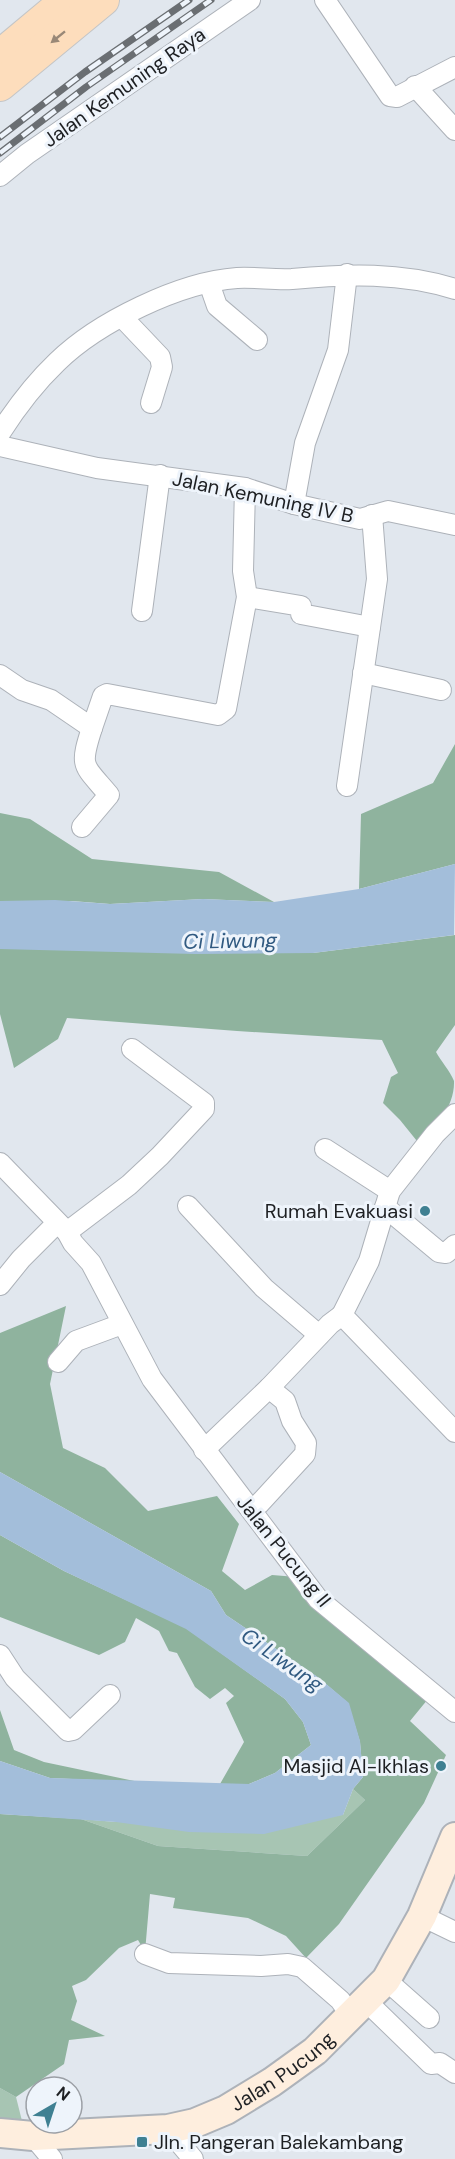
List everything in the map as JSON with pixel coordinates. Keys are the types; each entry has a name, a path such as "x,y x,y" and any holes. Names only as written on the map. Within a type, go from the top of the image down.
{"main road":[{"path":"0,56 67,0"},
{"path":"0,85 103,0"}],"street":[{"name":"Jalan Kemuning Raya","path":"0,176 27,154 250,0"},
{"path":"325,0 390,96 397,97 455,67"},
{"path":"415,86 455,130"},
{"path":"294,504 305,443 338,350 347,274"},
{"path":"0,433 29,392 58,361 89,337 122,317 186,288 238,278 278,280 347,274 401,277 437,283 455,289"},
{"path":"209,282 217,306 256,340"},
{"path":"122,317 160,357 162,367 151,403"},
{"name":"Jalan Kemuning IV B","path":"0,446 97,468 245,488 294,504 360,519 388,511 455,525"},
{"path":"142,611 160,475"},
{"path":"82,827 109,795 85,766 84,755 103,696 107,694 218,715 226,709 247,597 243,571 245,488"},
{"path":"347,786 377,579 372,515"},
{"path":"247,597 301,606 301,614 370,627"},
{"path":"363,673 441,690"},
{"path":"0,675 22,690 51,700 92,728"},
{"path":"0,1285 21,1259 62,1228 129,1185 204,1109 204,1103 132,1049"},
{"path":"204,1450 342,1315 363,1275 388,1199 435,1134 455,1114"},
{"path":"325,1149 388,1199 439,1252 446,1253 455,1245"},
{"name":"Jalan Pucung II","path":"0,1163 62,1228 91,1263 152,1379 318,1599 455,1712"},
{"path":"188,1206 264,1288 319,1335"},
{"path":"342,1315 453,1426"},
{"path":"58,1362 76,1341 122,1324"},
{"path":"259,1504 306,1454 307,1449 306,1443 292,1421 285,1401 269,1388"},
{"path":"0,1655 15,1678 68,1731 73,1730 110,1695"},
{"name":"Jalan Pucung","path":"0,2133 33,2136 168,2129 195,2123 226,2110 272,2082 315,2051 386,1980 422,1916 455,1837"},
{"path":"422,1916 455,1932"},
{"path":"145,1954 170,1963 261,1966 288,1964 302,1967 340,2000 358,2008 431,2064 438,2062 455,2073"},
{"path":"386,1980 429,2018"},
{"path":"168,2129 193,2159"},
{"path":"33,2136 52,2159"}],"green space":[{"path":"455,744 455,864 359,889 361,814 433,783"},
{"path":"0,813 30,819 92,859 219,872 274,902 203,899 110,904 72,901 0,901"},
{"path":"455,935 455,1025 436,1052 454,1081 453,1090 448,1108 421,1146 383,1103 391,1077 398,1073 382,1040 67,1018 58,1039 14,1068 0,1014 0,948 313,953"},
{"path":"66,1306 50,1384 63,1448 105,1468 148,1511 217,1496 239,1524 222,1571 245,1590 272,1575 309,1578 428,1699 410,1721 446,1755 424,1803 339,1924 306,1958 286,1936 248,1918 173,1908 175,1898 150,1894 145,1952 138,1940 119,1948 86,1980 72,1986 77,2001 71,2020 105,2036 69,2040 64,2064 48,2075 24,2075 24,2092 16,2097 0,2088 0,1814 81,1819 158,1846 307,1856 365,1800 353,1789 363,1777 360,1742 348,1703 319,1678 226,1615 211,1591 0,1472 0,1333"},
{"path":"0,1535 64,1571 186,1628 285,1699 303,1722 311,1745 275,1773 249,1784 220,1784 244,1742 226,1703 234,1696 225,1688 210,1699 195,1687 177,1653 169,1651 159,1631 136,1618 125,1642 99,1655 0,1617"},
{"path":"0,1710 14,1750 44,1762 139,1782 50,1778 0,1761"},
{"path":"353,1789 365,1800 307,1856 158,1846 81,1819 116,1822 343,1815"},
{"path":"0,2088 16,2097 24,2133 0,2133"}],"water":[{"name":"Ci Liwung","path":"455,864 454,935 313,953 195,954 0,949 0,901 55,900 110,904 203,899 274,902 359,889"},
{"name":"Ci Liwung","path":"0,1472 211,1591 226,1615 319,1678 349,1703 360,1741 363,1777 353,1789 343,1815 264,1834 189,1832 116,1822 0,1814 0,1761 50,1778 249,1784 275,1773 311,1745 303,1722 285,1699 186,1629 64,1571 0,1535"}],"railway":[{"path":"0,137 85,72 189,0"},
{"path":"0,153 86,87 211,0"}],"place":[{"name":"Rumah Evakuasi","path":"425,1211"},
{"name":"Masjid Al-Ikhlas","path":"441,1766"},
{"name":"Jln. Pangeran Balekambang","path":"142,2142"}]}
